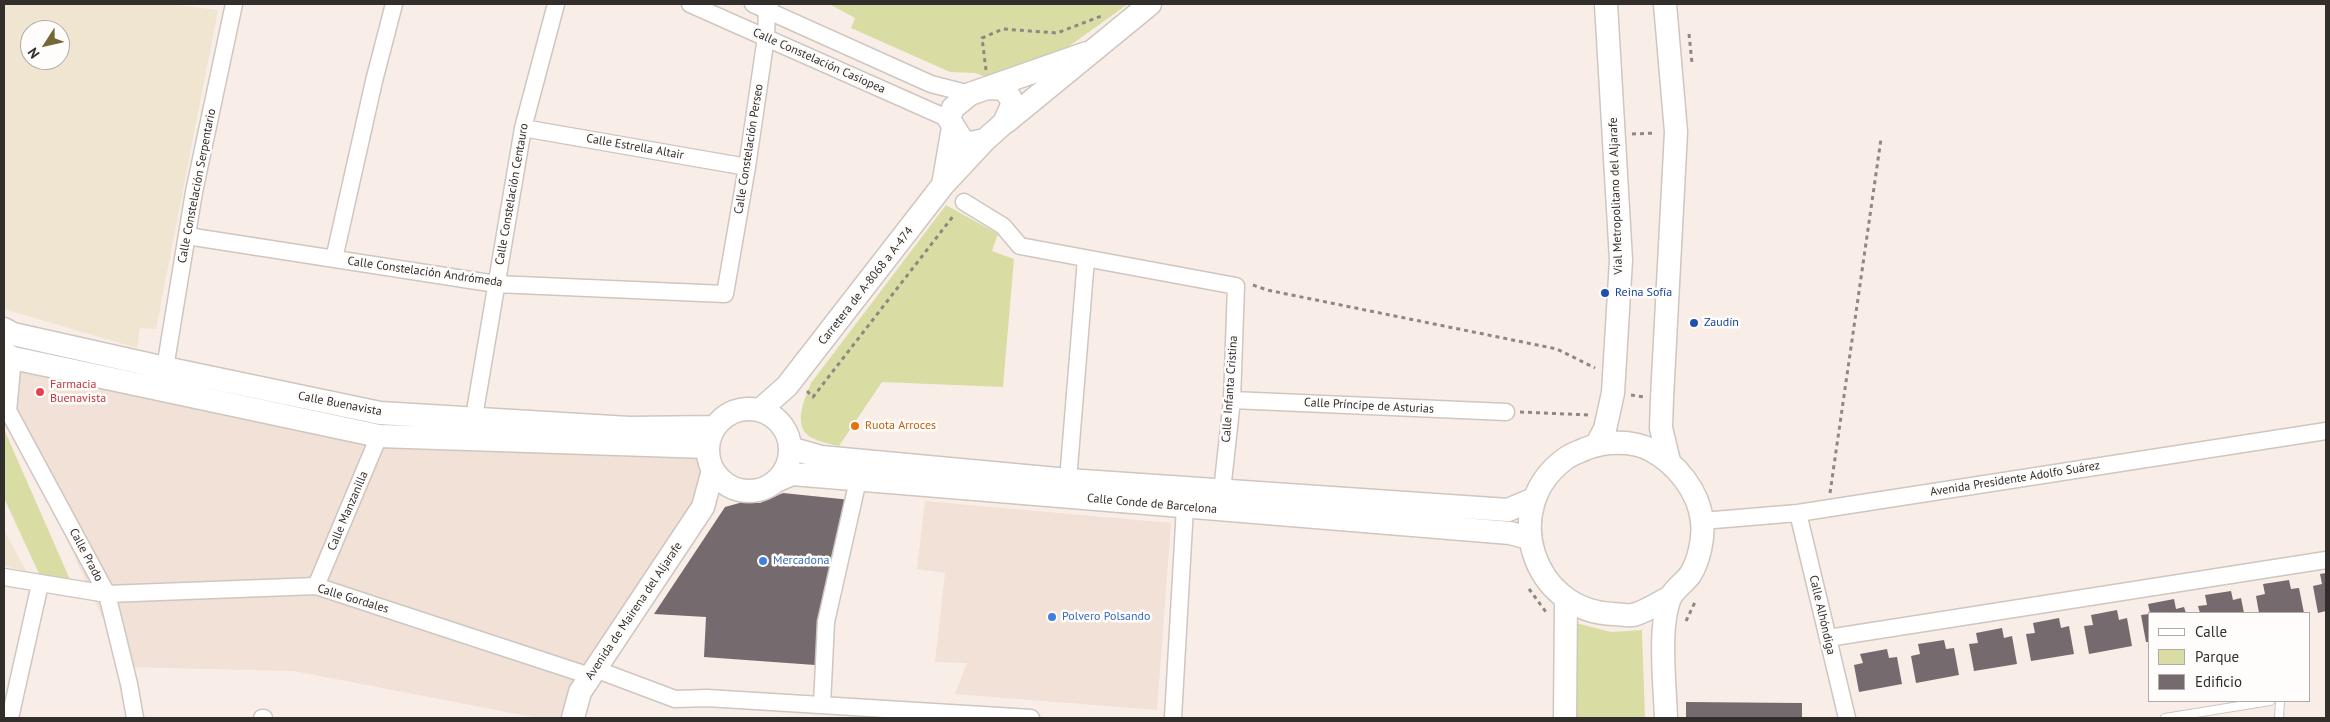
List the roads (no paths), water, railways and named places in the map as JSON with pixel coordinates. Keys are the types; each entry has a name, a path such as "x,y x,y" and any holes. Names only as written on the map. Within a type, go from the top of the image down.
{"main road":[{"path":"1087,53 981,85 953,108 951,123 962,140 970,143 985,140 1087,53 1150,4"},
{"name":"Vial Metropolitano del Aljarafe","path":"1597,444 1605,429 1614,385 1621,260 1606,4"},
{"path":"1665,4 1676,132 1661,428 1669,461"},
{"path":"981,85 1006,89 1013,103 1004,122"},
{"name":"Carretera de A-8068 a A-474","path":"943,185 951,123"},
{"name":"Carretera de A-8068 a A-474","path":"760,410 790,383 943,185 985,140"},
{"name":"Calle Buenavista","path":"4,329 13,334 165,368 380,413 474,417 629,428 710,437"},
{"name":"Calle Buenavista","path":"9,355 379,436 710,437"},
{"path":"780,423 790,383"},
{"path":"744,408 760,410 772,416 780,423 787,435 790,448 787,466 776,481 755,492 735,490 722,482 712,470 708,458 710,437 730,413 744,408"},
{"path":"1626,443 1649,449 1669,461 1695,494 1702,521 1700,551 1690,575 1670,597 1633,615 1596,614 1566,600 1544,578 1529,538 1534,499 1544,480 1565,458 1597,444 1626,443"},
{"name":"Calle Conde de Barcelona","path":"790,448 821,457 1068,480 1222,491 1508,510 1534,499"},
{"path":"703,507 712,470"},
{"name":"Calle Conde de Barcelona","path":"776,481 792,474 1510,533 1529,538"},
{"path":"703,507 735,490"},
{"name":"Avenida de Mairena del Aljarafe","path":"573,718 580,692 703,507"},
{"path":"1666,718 1664,625 1670,597"},
{"path":"1565,718 1566,600"}],"street":[{"name":"Calle Constelación Serpentario","path":"165,368 194,192 234,4"},
{"path":"334,259 374,82 394,4"},
{"name":"Calle Constelación Centauro","path":"474,417 523,128 556,4"},
{"name":"Calle Constelación Casiopea","path":"690,4 766,37 951,123"},
{"name":"Calle Constelación Casiopea","path":"763,6 931,84 981,85"},
{"name":"Calle Constelación Perseo","path":"725,294 747,166 766,37 763,6"},
{"name":"Calle Estrella Altair","path":"523,128 747,166"},
{"path":"964,202 1003,226 1020,246 1086,259 1068,480"},
{"name":"Calle Constelación Andrómeda","path":"187,236 496,284 725,294"},
{"name":"Calle Infanta Cristina","path":"1086,259 1243,285 1222,491"},
{"path":"6,407 9,355"},
{"name":"Calle Príncipe de Asturias","path":"1232,400 1506,412"},
{"name":"Calle Prado","path":"6,407 106,594 130,684 135,718"},
{"name":"Avenida Presidente Adolfo Suárez","path":"1702,521 1798,513 2326,430"},
{"name":"Calle Manzanilla","path":"316,586 379,436"},
{"path":"822,705 826,622 858,480"},
{"path":"1173,718 1185,507"},
{"name":"Calle Alhóndiga","path":"1798,513 1847,718"},
{"path":"1828,638 2326,560"},
{"name":"Calle Gordales","path":"4,577 106,594 316,586 675,699 707,698 1031,718"},
{"path":"10,718 40,584"}],"lane":[{"path":"2165,718 2264,702"},
{"path":"2279,718 2280,702"}],"place":[{"name":"Reina Sofía","path":"1605,293"},
{"name":"Zaudín","path":"1694,323"},
{"name":"Farmacia Buenavista","path":"40,392"},
{"name":"Ruota Arroces","path":"855,426"},
{"name":"Mercadona","path":"763,561"},
{"name":"Polvero Polsando","path":"1052,617"}]}
